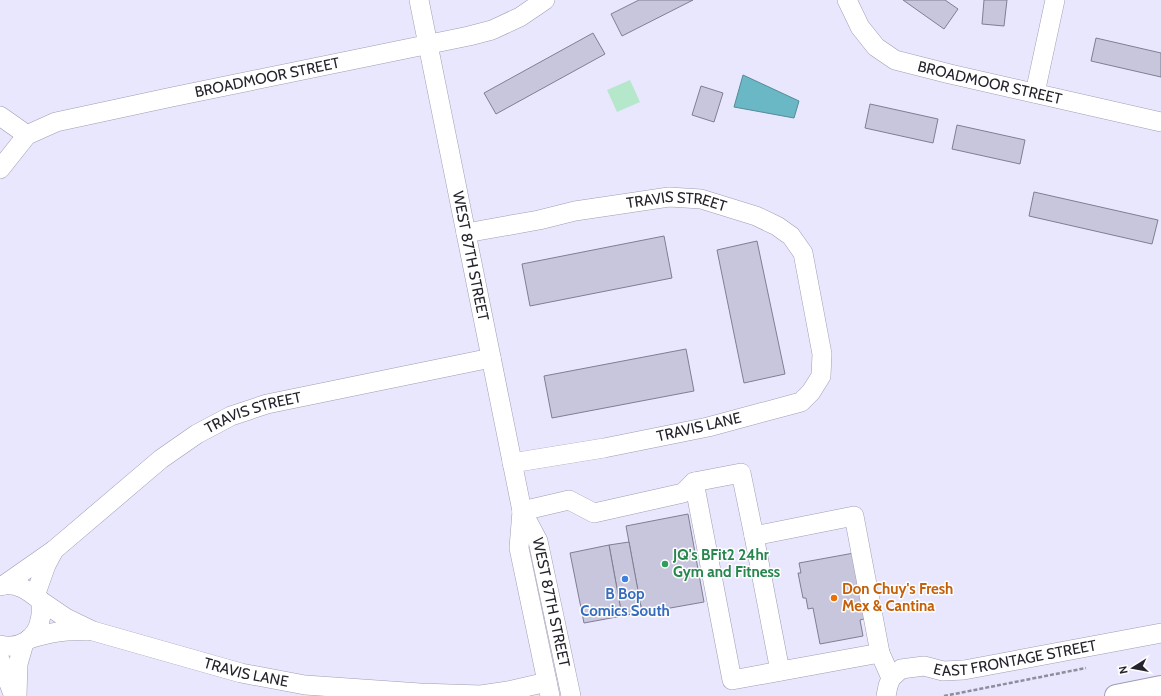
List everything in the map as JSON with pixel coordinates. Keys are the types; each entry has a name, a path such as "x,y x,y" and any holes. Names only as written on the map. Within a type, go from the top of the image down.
{"main road":[{"path":"1116,696 1161,687"}],"street":[{"name":"WEST 87TH STREET","path":"419,0 522,511 538,541 571,696"},
{"name":"BROADMOOR STREET","path":"0,169 27,135 56,122 469,36 492,30 520,17 545,0"},
{"name":"BROADMOOR STREET","path":"846,0 860,27 876,47 895,60 939,72 1161,122"},
{"path":"1035,93 1055,0"},
{"path":"0,116 27,135"},
{"name":"TRAVIS STREET","path":"466,233 575,211 669,197 701,198 756,216 777,226 791,236 803,253 816,324"},
{"name":"TRAVIS LANE","path":"512,463 604,448 708,427 801,402 811,392 821,376 822,354 816,324"},
{"name":"TRAVIS STREET","path":"2,586 54,550 161,459 197,434 231,416 267,404 491,358"},
{"path":"522,511 569,500 594,513 683,493 694,482 741,473 780,671"},
{"path":"694,482 732,680 880,653"},
{"name":"WEST 87TH STREET","path":"522,511 518,548 549,689"},
{"path":"754,536 854,516 880,653 891,678 886,696"},
{"name":"TRAVIS STREET","path":"17,696 18,664 27,641 36,632 40,622 42,612 38,599 46,565 54,550"},
{"name":"TRAVIS LANE","path":"2,586 13,585 22,588 66,618 93,631 241,674 305,684 481,695 549,689"},
{"name":"TRAVIS LANE","path":"0,645 10,647 21,645 49,632 68,630 93,631"},
{"name":"EAST FRONTAGE STREET","path":"891,678 901,669 924,666 943,671 964,670 1161,633"},
{"path":"0,660 14,696"}],"path":[{"path":"944,696 1091,667"}],"green space":[{"path":"630,80 640,102 617,112 607,90"}],"water":[{"path":"743,75 799,101 794,118 734,107"}],"building":[{"path":"639,0 693,0 622,36 611,14"},
{"path":"903,0 945,0 958,9 944,29"},
{"path":"984,0 1007,0 1004,26 982,24"},
{"path":"593,33 605,54 496,114 484,93"},
{"path":"1096,38 1161,53 1161,77 1091,61"},
{"path":"701,86 723,93 714,122 692,115"},
{"path":"870,104 938,119 933,143 865,128"},
{"path":"957,125 1025,140 1020,164 952,149"},
{"path":"1034,192 1158,220 1152,244 1029,216"},
{"path":"664,236 672,278 530,306 522,264"},
{"path":"757,241 785,374 744,383 717,250"},
{"path":"686,349 694,391 552,418 544,376"},
{"name":"JQ's BFit2 24hr Gym and Fitness","path":"688,514 704,602 642,613 626,526"},
{"name":"B Bop Comics South","path":"629,542 642,612 622,616 609,545"},
{"path":"609,545 622,616 584,623 570,553"},
{"name":"Don Chuy's Fresh Mex & Cantina","path":"854,553 867,618 860,620 863,636 820,644 813,608 808,609 806,598 803,598 798,573 801,573 799,563"}],"place":[{"name":"JQ's BFit2 24hr Gym and Fitness","path":"665,564"},
{"name":"B Bop Comics South","path":"625,579"},
{"name":"Don Chuy's Fresh Mex & Cantina","path":"834,598"}]}
